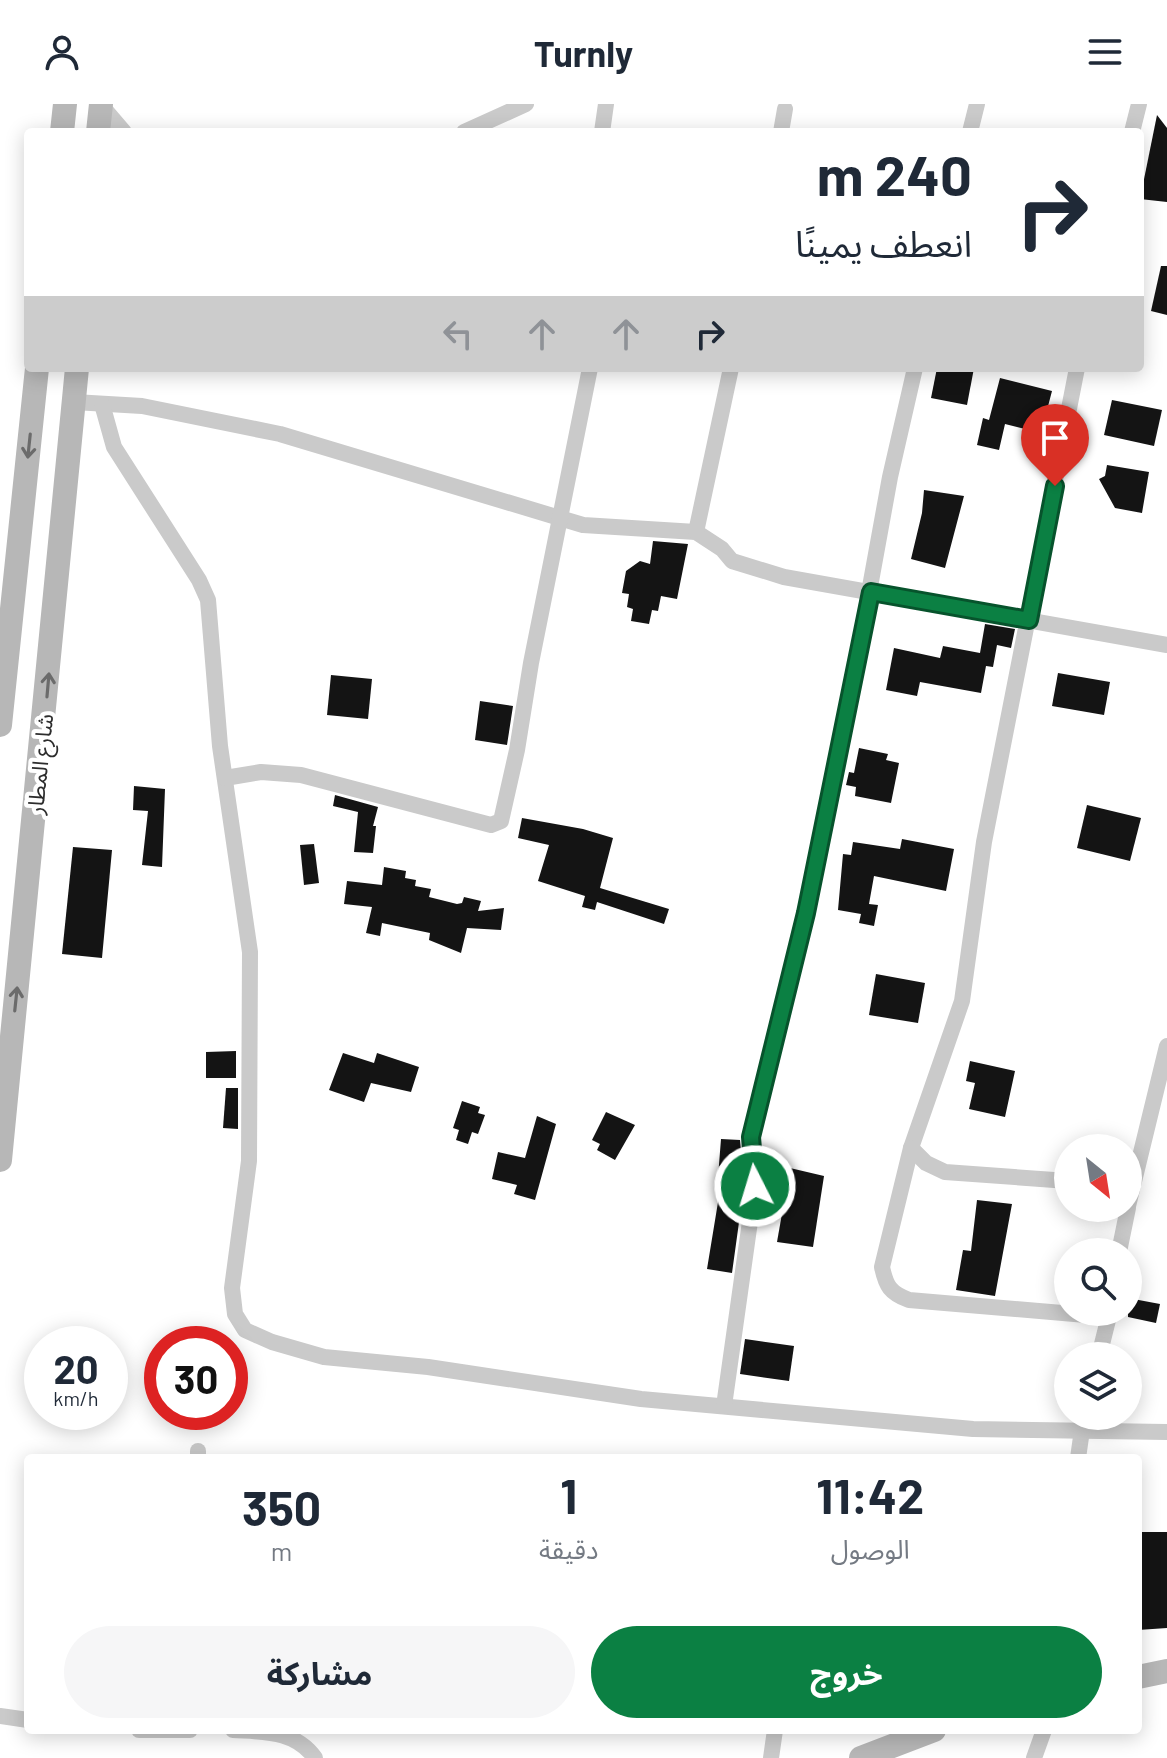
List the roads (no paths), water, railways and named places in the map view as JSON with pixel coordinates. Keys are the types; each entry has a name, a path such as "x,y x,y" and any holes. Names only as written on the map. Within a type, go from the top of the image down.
{"street":[{"path":"62,128 65,104"},
{"path":"98,128 101,104"},
{"path":"101,104 121,128"},
{"path":"473,128 526,104"},
{"path":"603,128 606,104"},
{"path":"971,128 977,104"},
{"path":"1133,128 1139,104"},
{"path":"782,128 785,109"},
{"name":"شارع المطار","path":"0,725 37,372"},
{"name":"شارع المطار","path":"0,1159 77,372"},
{"path":"225,778 261,772 301,775 428,810 497,825 517,750 589,372"},
{"path":"696,532 730,372"},
{"path":"724,1406 755,1186 751,1137 809,898 871,592 890,477 914,372"},
{"path":"1054,1311 909,1300 893,1294 886,1285 882,1267 911,1148 962,1001 984,842 1076,372"},
{"path":"74,402 142,406 280,434 559,519 596,527 696,532 722,549 732,561 752,569 1167,645"},
{"path":"102,404 114,447 205,590 225,778 250,952 249,1161 232,1288 239,1322 245,1330 272,1342 324,1357 428,1367 641,1399 973,1429 1054,1425"},
{"path":"1142,1140 1167,1046"},
{"path":"911,1148 926,1163 945,1172 1054,1180"},
{"path":"1078,1454 1081,1430"},
{"path":"1142,1430 1167,1432"},
{"path":"1142,1676 1167,1671"},
{"path":"0,1716 24,1719"},
{"path":"289,1734 315,1758"},
{"path":"771,1758 774,1734"},
{"path":"861,1758 924,1734"},
{"path":"1034,1758 1043,1734"}]}
